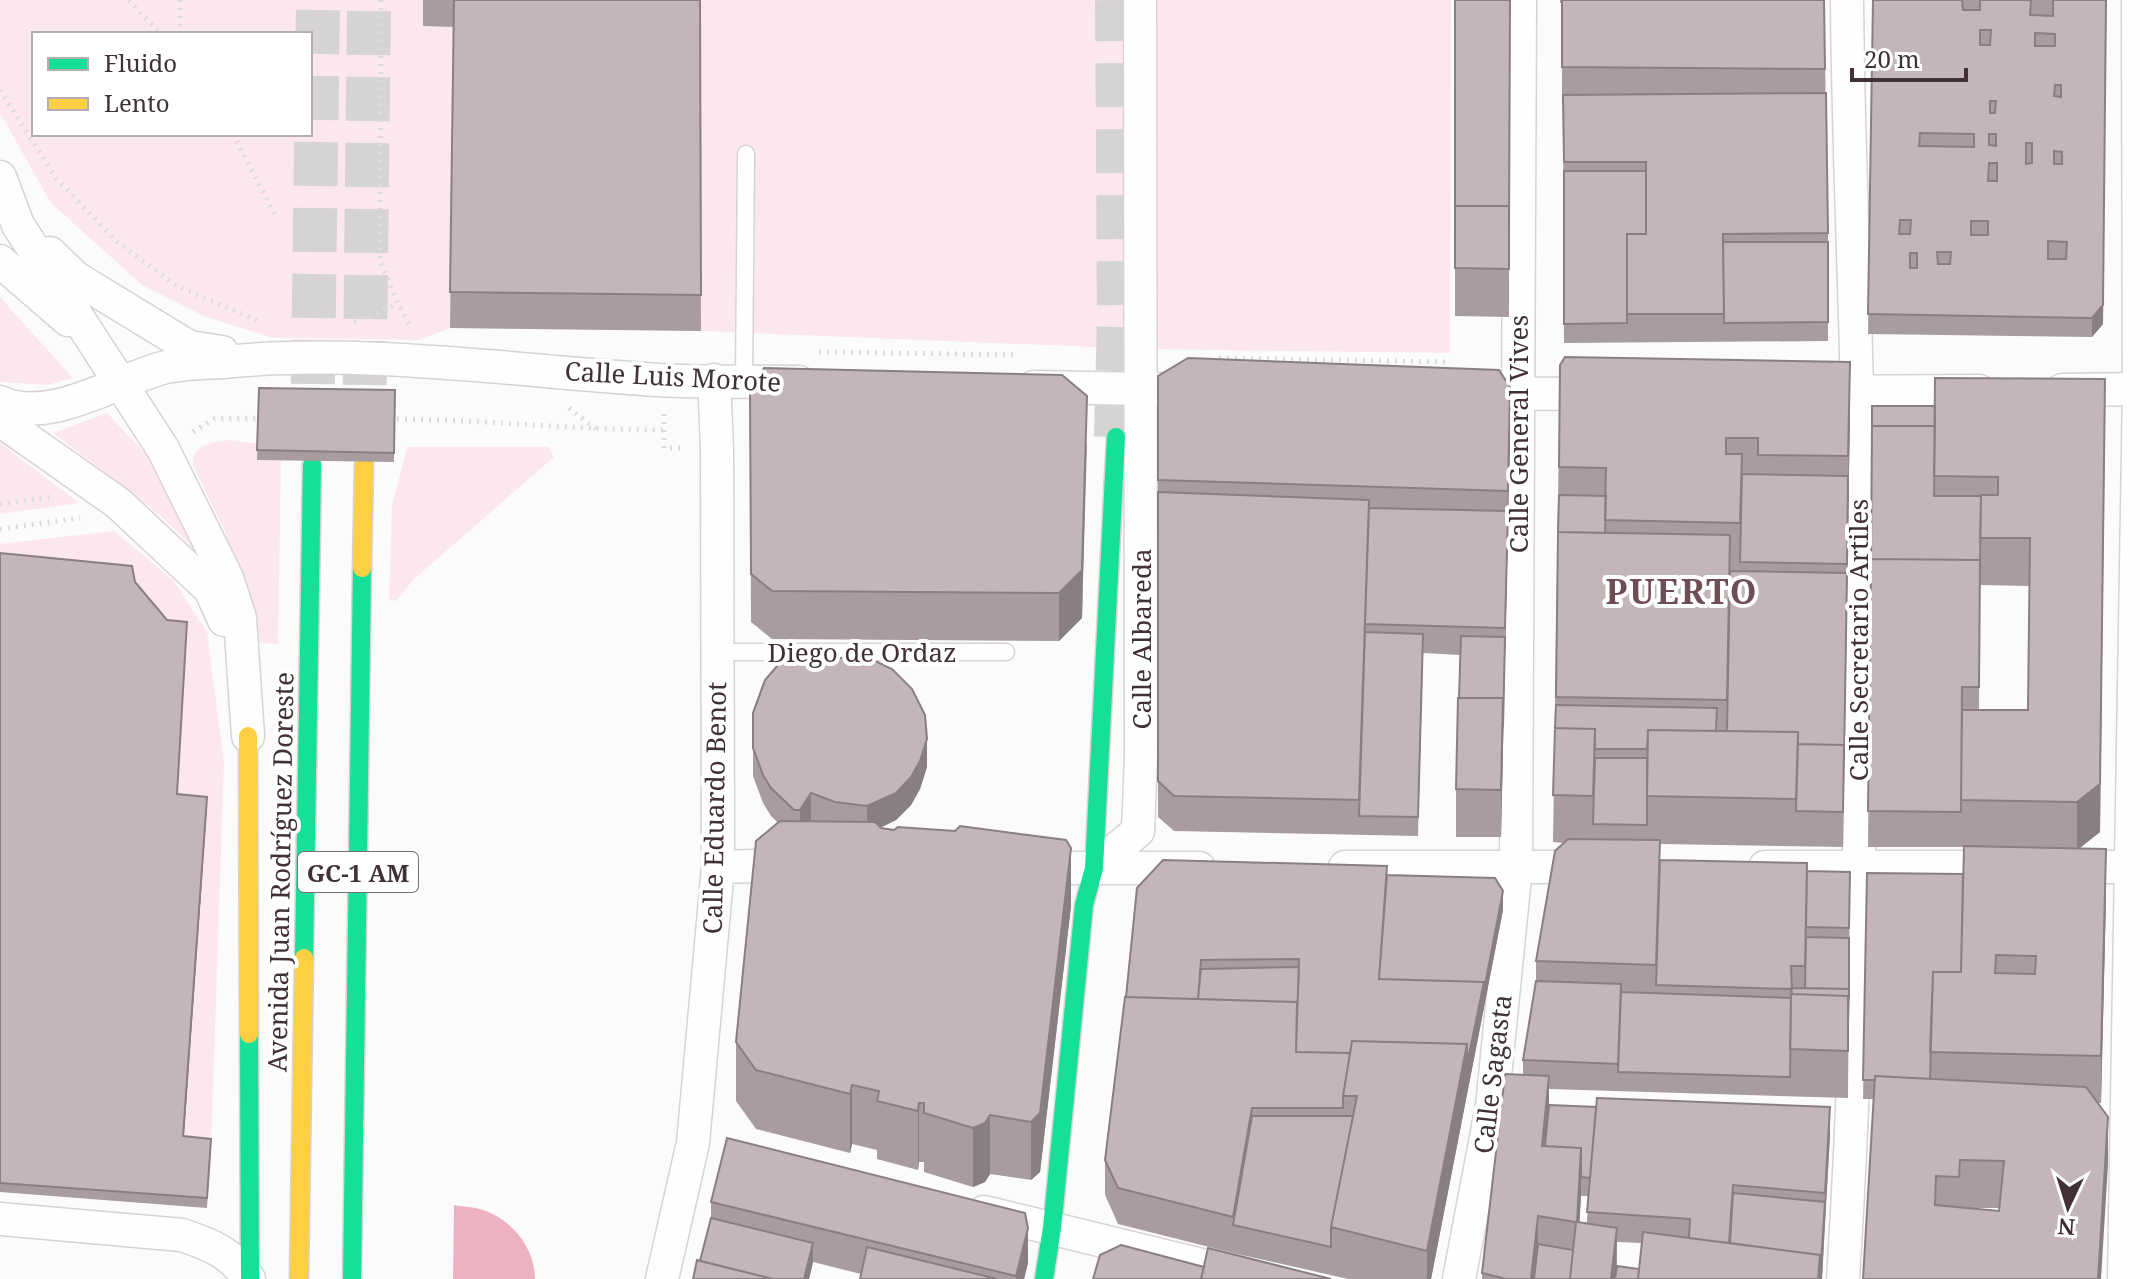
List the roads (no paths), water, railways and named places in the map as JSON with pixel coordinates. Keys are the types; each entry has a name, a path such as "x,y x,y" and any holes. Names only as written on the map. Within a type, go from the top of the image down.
{"main road":[{"name":"Calle Albareda","path":"1044,1279 1052,1228 1084,905 1094,868 1116,437"},
{"name":"Avenida Juan Rodríguez Doreste","path":"299,1279 312,465"},
{"name":"GC-1 AM","path":"352,1279 364,465"},
{"path":"248,736 250,1279"}],"street":[{"name":"Calle Albareda","path":"1094,868 1138,831 1141,756 1140,0"},
{"name":"Calle General Vives","path":"1516,867 1520,0"},
{"name":"Calle Secretario Artiles","path":"1843,1279 1853,1115 1860,867 1857,392 1847,0"},
{"path":"2124,1279 2112,1122 2137,870 2138,0"},
{"path":"0,177 9,216 122,381 163,449 227,578 240,618 248,736"},
{"path":"9,216 76,278 189,347 262,358"},
{"path":"0,261 94,343 129,359 166,367"},
{"path":"0,402 37,409 77,401 122,381 166,367 262,358"},
{"name":"Calle Luis Morote","path":"262,358 419,361 663,380 822,382"},
{"name":"Calle Eduardo Benot","path":"662,1279 708,1147 718,867 717,448 729,381"},
{"path":"1010,386 1235,390"},
{"path":"1780,392 2139,389"},
{"path":"1440,393 1626,393"},
{"path":"0,420 118,503 210,589 225,623 248,736"},
{"path":"718,867 827,866"},
{"path":"1311,867 1623,867"},
{"name":"Calle Sagasta","path":"1459,1279 1508,1106 1516,867"},
{"path":"1734,867 2137,870"},
{"path":"1047,868 1233,868"},
{"path":"952,1204 1259,1279"},
{"path":"0,1219 182,1235 208,1243 236,1261 250,1279"}],"lane":[{"path":"729,381 746,154"},
{"name":"Diego de Ordaz","path":"718,652 1006,652"}],"tunnel":[{"path":"312,450 318,0"},
{"path":"364,451 369,0"},
{"path":"1116,437 1119,318 1117,0"}],"district":[{"name":"PUERTO","path":"1682,591"}]}
